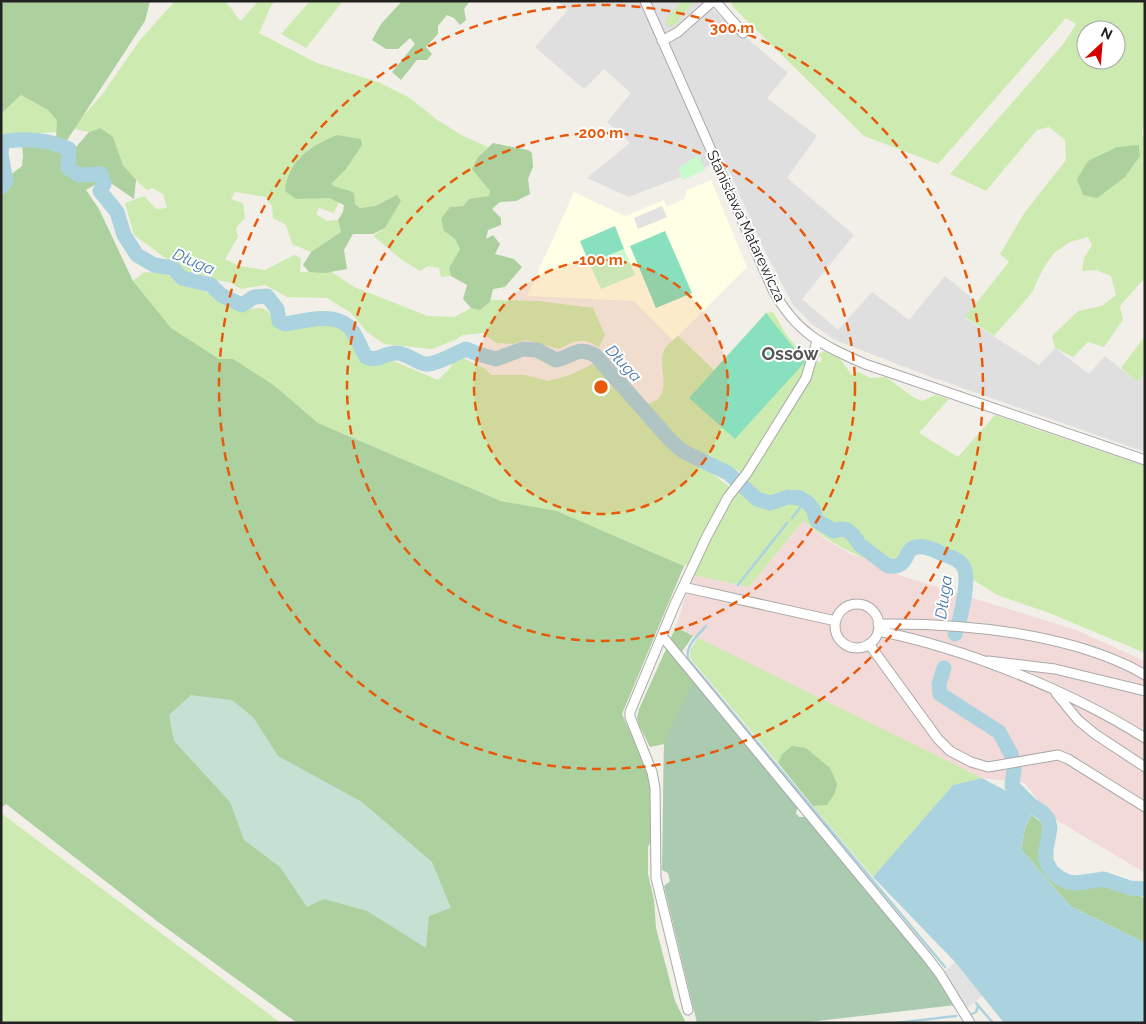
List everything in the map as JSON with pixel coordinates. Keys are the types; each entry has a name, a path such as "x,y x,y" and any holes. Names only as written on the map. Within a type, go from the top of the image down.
{"street":[{"name":"Stanisława Matarewicza","path":"645,1 773,290 790,318 817,341 865,364 1145,460"},
{"path":"662,41 678,32 714,1 743,33"},
{"path":"688,1010 656,878 653,780 630,717 630,712 683,587 707,536 728,497 747,473 806,378 817,341"},
{"path":"683,587 836,621"},
{"path":"858,604 871,610 876,615 878,628 876,636 869,644 859,648 845,644 836,633 836,621 839,613 844,608 858,604"},
{"path":"878,628 942,624 1016,633 1068,644 1106,656 1145,675"},
{"path":"878,628 980,661 1054,691 1098,712 1145,738"},
{"path":"662,636 927,957 940,974 970,1023"},
{"path":"869,644 944,746 980,766 1001,766 1058,755 1068,759 1145,807"},
{"path":"980,661 1055,669 1145,691"},
{"path":"1054,691 1078,720 1095,734 1145,767"}],"shaded area":[{"path":"558,1 703,1 788,73 767,98 817,136 787,178 854,235 802,299 838,330 872,292 909,320 945,276 977,302 965,318 1039,365 1055,348 1089,374 1105,356 1137,382 1145,373 1145,452 923,374 835,340 812,324 793,305 764,249 724,160 629,197 587,178 630,143 607,122 631,93 604,69 584,89 535,47 568,10"},
{"path":"711,180 747,267 673,341 634,301 527,296 574,192 625,216 664,200 667,207 684,199 687,190"},
{"path":"662,206 667,217 638,229 634,218"},
{"path":"803,521 827,540 851,554 870,560 886,571 1076,630 1145,661 1145,873 1048,815 1025,783 982,778 953,785 873,877 813,806 827,805 782,754 778,763 690,658 690,651 697,638 676,627 692,575 749,587"},
{"path":"693,680 798,805 796,813 799,817 807,817 923,959 956,1005 800,1023 697,1023 664,886 670,881 668,873 662,870 664,743"},
{"path":"191,695 232,700 253,717 278,756 362,802 432,862 451,908 429,916 426,948 367,911 324,899 307,907 280,867 244,840 230,802 174,741 169,715"},
{"path":"955,962 983,995 965,1010 942,973"}],"green space":[{"path":"5,1 150,1 145,21 60,151 71,153 89,132 101,128 113,137 123,165 136,180 134,199 105,179 86,190 99,209 133,281 171,328 219,359 233,359 275,386 318,423 501,501 557,511 684,566 622,714 648,771 651,790 652,839 648,847 648,874 654,900 656,928 675,1001 686,1023 297,1023 158,922 6,804 1,808 1,182 22,166 22,144 37,139 56,139 57,121 48,110 21,95 1,114 1,5"},
{"path":"175,1 223,1 229,5 241,21 258,1 276,1 271,6 259,33 317,63 378,82 410,98 436,119 463,136 488,147 478,157 478,175 490,191 489,197 469,199 463,206 450,207 444,231 455,239 460,249 449,268 451,276 441,277 439,268 428,266 420,271 402,260 373,236 385,228 401,201 384,201 375,206 360,208 355,204 348,190 338,190 330,184 346,169 314,197 329,198 339,202 334,213 319,208 316,214 327,221 338,220 341,232 311,252 292,244 286,225 273,218 272,206 265,197 235,192 231,199 243,203 245,218 236,228 238,237 225,259 239,266 265,270 294,255 301,258 300,272 332,272 354,287 428,316 454,317 471,308 480,310 491,300 539,301 593,308 605,335 599,347 583,341 574,342 559,349 525,340 513,344 496,343 483,333 463,335 432,349 384,344 367,332 351,313 327,298 287,297 265,285 241,289 229,282 215,280 206,275 189,275 134,235 125,203 144,196 156,209 167,208 163,194 152,188 147,190 131,175 123,164 114,141 102,128 89,132 74,129 101,96 140,40"},
{"path":"310,1 343,1 306,48 281,34"},
{"path":"402,1 470,1 464,9 466,20 460,25 454,18 447,15 438,26 438,34 426,47 432,54 427,60 417,60 401,80 392,72 415,44 410,38 398,49 386,49 372,40 381,24"},
{"path":"682,1 696,1 680,16 679,21 673,26 668,26 665,21"},
{"path":"730,1 1145,1 1145,115 1142,135 1145,137 1145,280 1120,306 1123,320 1104,347 1088,342 1073,357 1055,348 1052,336 1078,311 1102,306 1116,295 1111,276 1096,270 1082,271 1084,258 1092,245 1088,237 1070,242 1054,253 1044,267 1031,294 994,336 965,317 1009,262 1000,254 1025,212 1066,160 1065,140 1049,127 1037,130 986,191 950,174 1064,43 1076,24 1066,18 938,164 864,136 734,8"},
{"path":"21,95 48,110 57,121 57,132 13,135 1,139 1,114"},
{"path":"337,135 361,139 362,145 346,169 331,184 354,193 355,204 360,208 375,206 397,195 401,201 385,228 373,234 353,234 344,250 347,269 325,273 309,272 303,265 311,252 341,232 338,220 343,212 344,205 329,198 296,199 285,191 287,180 302,156 318,144"},
{"path":"493,143 528,150 532,153 533,167 528,179 530,194 516,201 500,202 492,209 501,218 501,225 488,230 486,239 493,235 500,244 495,254 514,259 522,267 505,287 493,289 490,302 480,310 471,308 463,299 467,285 451,276 449,268 460,249 455,239 444,231 441,219 450,207 463,206 469,199 489,196 490,191 472,169 478,157"},
{"path":"1139,145 1140,156 1125,177 1097,198 1083,195 1077,179 1088,161 1117,147"},
{"path":"699,155 705,170 683,180 678,168"},
{"path":"615,226 624,249 589,263 580,241"},
{"path":"665,231 692,293 656,308 630,246"},
{"path":"624,249 635,275 601,289 589,263"},
{"path":"144,272 163,273 244,309 261,308 268,311 274,322 283,326 295,327 327,324 339,327 346,333 357,354 367,363 376,363 389,359 438,380 451,367 452,361 463,358 486,369 491,375 524,375 549,381 570,375 595,363 684,460 710,472 731,488 689,563 684,566 557,511 501,501 318,423 275,386 219,359 171,329 133,281"},
{"path":"773,312 786,334 808,362 805,372 742,473 732,468 702,460 678,443 646,405 657,400 661,395 664,381 663,353 667,346 678,336 714,370 766,313"},
{"path":"766,313 805,362 735,439 689,398"},
{"path":"1145,336 1145,373 1137,382 1121,368"},
{"path":"824,351 840,359 852,375 858,372 871,378 886,377 913,397 922,401 935,395 949,399 919,433 958,457 995,415 1145,466 1145,653 1049,613 997,595 970,578 968,564 958,555 943,547 927,542 914,542 907,547 900,558 889,561 878,555 853,528 824,521 815,504 805,496 786,493 767,498 749,488 744,482 815,360 820,363 822,358 818,355"},
{"path":"735,491 768,507 794,502 802,503 808,507 813,520 823,530 837,535 844,534 849,536 870,560 835,544 803,521 749,587 692,575 703,549"},
{"path":"676,627 693,636 681,653 670,639"},
{"path":"698,638 982,778 953,785 873,877 813,806 827,805 782,754 778,763 690,658 690,651"},
{"path":"667,647 693,680 663,831 664,744 650,747 637,718 639,709"},
{"path":"792,746 806,748 830,768 837,784 835,793 827,805 813,806 778,763 782,754"},
{"path":"1,813 281,1023 1,1023"},
{"path":"1032,815 1042,823 1046,836 1040,852 1045,870 1059,886 1076,889 1108,884 1145,898 1145,943 1070,906 1021,849 1025,828"}],"water":[{"path":"982,778 1010,793 1032,815 1025,828 1021,849 1070,906 1145,943 1145,1023 1004,1023 955,962 873,877 953,785"}],"waterway":[{"name":"Długa","path":"1,187 6,181 1,154 2,143 15,140 39,140 69,149 68,168 79,175 101,174 104,184 100,191 117,212 124,235 137,255 154,265 173,268 182,278 211,285 221,295 242,305 254,297 267,296 277,309 279,321 285,324 326,318 342,322 354,333 366,357 378,358 392,353 400,353 429,364 466,349 496,359 523,349 537,350 556,360 580,351 590,353 596,356 671,441 684,452 728,473 757,499 770,503 788,497 800,498 813,509 817,521 834,531 847,530 860,545 888,566 896,566 902,563 910,550 920,547 930,549 959,562 963,566 966,579 962,610 955,634"},
{"path":"792,518 805,501"},
{"path":"738,585 787,523"},
{"path":"706,626 690,645 688,659 945,967"},
{"name":"Długa","path":"944,668 939,684 940,694 999,732 1011,754 1014,769 1012,786 1048,819 1050,828 1046,861 1052,872 1068,882 1077,883 1104,879 1130,888 1145,889"},
{"path":"976,1003 993,1023"},
{"path":"970,1015 976,1012 978,1006"},
{"path":"896,1023 956,1016"}],"district":[{"name":"Ossów","path":"790,354"}]}
